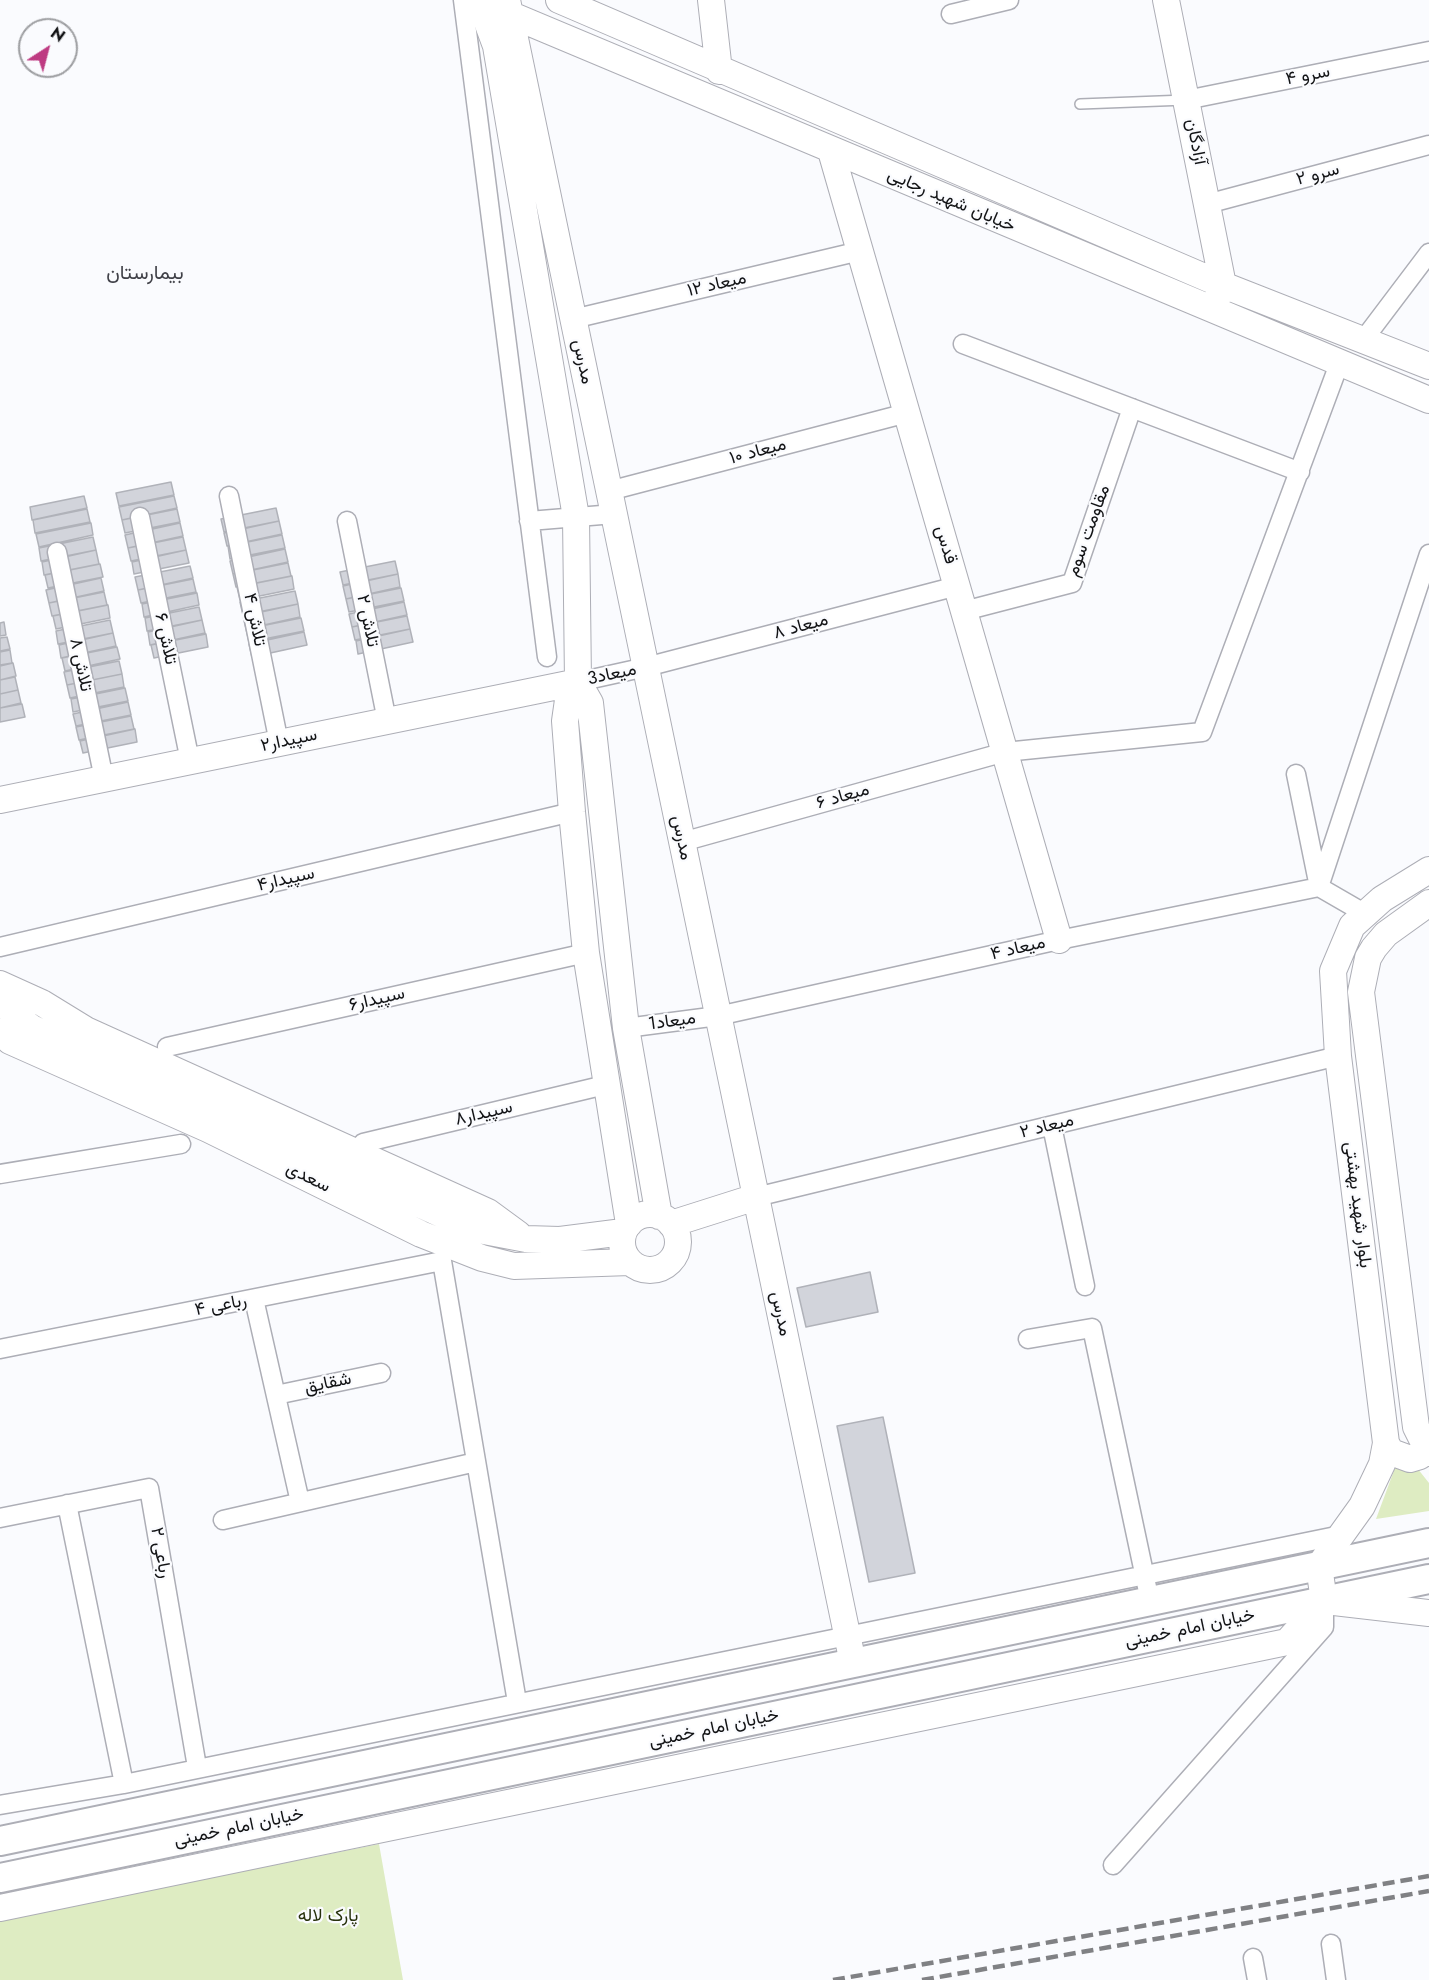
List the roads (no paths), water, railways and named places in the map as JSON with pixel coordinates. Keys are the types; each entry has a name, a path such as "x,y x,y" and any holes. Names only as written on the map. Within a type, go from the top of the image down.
{"main road":[{"name":"خیابان امام خمینی","path":"0,1840 853,1662 961,1626 1147,1588 1319,1566 1429,1543"},
{"name":"خیابان امام خمینی","path":"0,1878 1429,1579"},
{"path":"853,1662 861,1698"}],"street":[{"name":"خیابان شهید رجایی","path":"559,0 1223,285 1429,366"},
{"path":"711,0 719,70"},
{"path":"951,14 1009,0"},
{"name":"آزادگان","path":"1166,0 1223,285"},
{"name":"خیابان شهید رجایی","path":"474,1 508,7 831,151 1429,400"},
{"path":"474,1 487,187 547,657"},
{"name":"مدرس","path":"474,1 496,46 517,181 576,517 578,682"},
{"name":"مدرس","path":"508,7 853,1662"},
{"name":"سرو ۴","path":"1186,100 1429,51"},
{"name":"سرو ۲","path":"1207,204 1429,146"},
{"name":"قدس","path":"831,151 1059,940"},
{"path":"487,187 544,176"},
{"name":"میعاد ۱۲","path":"573,319 860,250"},
{"path":"1364,339 1429,253"},
{"path":"1211,310 1223,285"},
{"path":"963,344 1300,472 1339,364"},
{"name":"مقاومت سوم","path":"964,611 1072,583 1132,408"},
{"name":"میعاد ۱۰","path":"529,521 576,517 612,503 907,413"},
{"name":"میعاد ۶","path":"682,842 1005,752 1202,732 1300,472"},
{"name":"تلاش ۴","path":"229,496 279,743"},
{"name":"تلاش ۶","path":"140,517 190,761"},
{"name":"تلاش ۲","path":"347,521 387,721"},
{"name":"تلاش ۸","path":"57,552 105,779"},
{"path":"1319,887 1429,554"},
{"name":"میعاد ۸","path":"646,667 957,586"},
{"name":"میعاد3","path":"578,682 646,667"},
{"path":"578,682 590,703 626,1028 665,1220 678,1240 674,1256 662,1268 645,1270 630,1262 622,1247 626,1228 586,953 572,812 565,721 568,700 578,682"},
{"name":"سپیدار۲","path":"0,800 578,682"},
{"path":"1296,774 1319,887 1364,913"},
{"name":"سپیدار۴","path":"0,947 572,812"},
{"name":"بلوار شهید بهشتی","path":"1319,1566 1362,1506 1382,1464 1386,1443 1338,1056 1333,972 1343,942 1352,926 1364,913 1429,870"},
{"name":"میعاد ۴","path":"718,1016 1059,940 1319,887"},
{"name":"بلوار شهید بهشتی","path":"1429,903 1386,934 1374,948 1368,958 1361,992 1416,1427 1429,1450"},
{"name":"سپیدار۶","path":"167,1047 586,953"},
{"path":"0,984 42,1002 65,1018 116,1044 488,1212 526,1239"},
{"name":"سعدی","path":"0,998 14,1015 32,1028 454,1220 484,1231 526,1239 561,1240 626,1228"},
{"name":"میعاد1","path":"626,1028 718,1016"},
{"name":"سعدی","path":"0,1032 10,1041 208,1129 421,1234 482,1258 514,1266 630,1262"},
{"name":"میعاد ۲","path":"756,1197 1338,1056"},
{"name":"سپیدار۸","path":"363,1143 605,1085"},
{"path":"1052,1126 1085,1286"},
{"path":"0,1174 181,1144"},
{"path":"626,1228 645,1214 665,1220 756,1197"},
{"name":"رباعی ۴","path":"0,1349 442,1261 476,1462"},
{"path":"254,1299 300,1502"},
{"path":"1028,1339 1092,1328 1147,1588 1341,1535"},
{"name":"شقایق","path":"276,1395 381,1372"},
{"path":"1386,1443 1391,1452 1410,1459 1429,1450"},
{"path":"223,1520 476,1462 517,1702"},
{"name":"رباعی ۲","path":"0,1518 149,1488 196,1767"},
{"path":"67,1504 124,1784"},
{"path":"1113,1865 1324,1627 1324,1601 1319,1566"},
{"path":"1324,1601 1429,1613"},
{"path":"0,1908 1287,1642 1324,1601"},
{"path":"0,1806 124,1784 196,1767 847,1635 961,1626"},
{"path":"1330,1944 1336,1980"},
{"path":"1253,1958 1257,1980"}],"lane":[{"path":"1080,104 1186,100"}],"railway":[{"path":"833,1980 1429,1876"},
{"path":"922,1980 1429,1891"}],"district":[{"name":"بیمارستان","path":"145,274"}],"park label":[{"name":"پارک لاله","path":"328,1917"}]}
